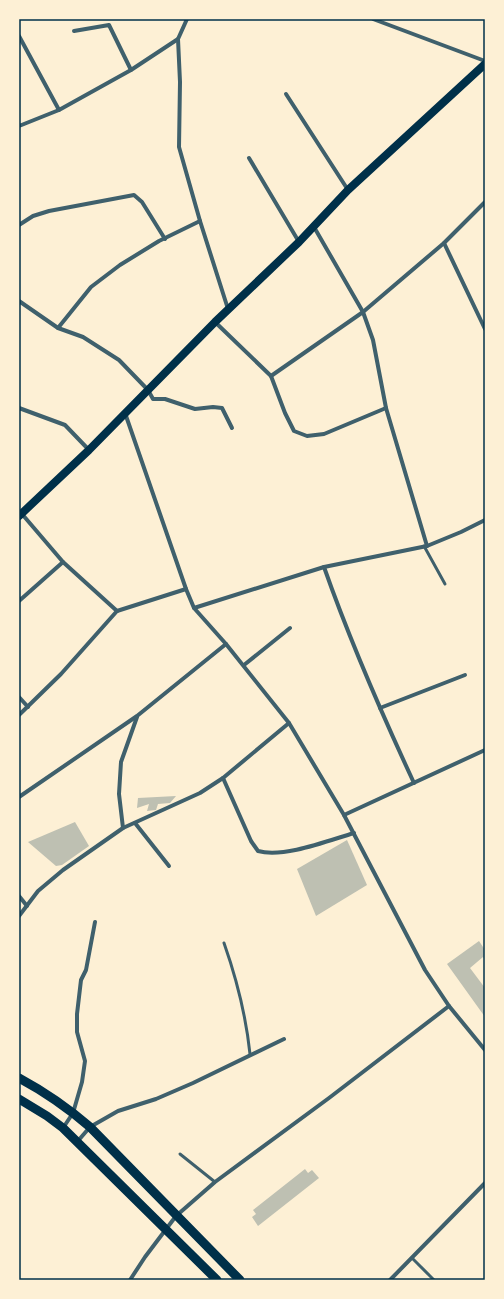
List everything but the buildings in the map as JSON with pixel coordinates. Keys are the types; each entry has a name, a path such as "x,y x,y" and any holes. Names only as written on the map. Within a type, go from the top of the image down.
{"main road":[{"path":"20,515 89,450 228,309 299,242 348,190 485,64"},
{"path":"19,1078 47,1094 90,1127 240,1280"},
{"path":"19,1099 47,1116 63,1128 218,1280"}],"street":[{"path":"187,19 178,39 180,82 179,147 200,221 228,309"},
{"path":"373,19 485,61"},
{"path":"74,31 109,25 131,70"},
{"path":"19,36 59,110"},
{"path":"19,126 59,110 131,70 178,39"},
{"path":"286,94 348,190"},
{"path":"249,158 299,242"},
{"path":"19,225 33,216 49,210 134,195 142,202 165,239"},
{"path":"271,376 363,312 444,243 485,202"},
{"path":"58,328 91,287 120,265 200,221"},
{"path":"314,227 363,312 373,340 386,408 426,546"},
{"path":"444,243 485,329"},
{"path":"19,301 58,328 83,337 119,360 148,390 153,399 165,399 195,409 213,407 222,408 232,428"},
{"path":"215,322 271,376 285,413 294,431 307,436 324,434 386,408"},
{"path":"19,408 65,425 89,450"},
{"path":"125,412 186,589 194,608 244,665 289,723 354,833 425,970 449,1006 485,1050"},
{"path":"20,515 63,562 117,611"},
{"path":"194,608 324,567 426,546 461,532 485,520"},
{"path":"19,601 63,562"},
{"path":"324,567 336,601 380,708 414,783"},
{"path":"19,715 61,674 117,611 186,589"},
{"path":"244,665 290,628"},
{"path":"19,797 137,716 226,644"},
{"path":"380,708 465,675"},
{"path":"19,697 28,707"},
{"path":"123,828 119,794 121,768 137,716"},
{"path":"19,916 38,891 63,870 123,828 200,793 223,778 289,723"},
{"path":"344,815 485,750"},
{"path":"223,778 258,851 265,853 291,851 354,833"},
{"path":"135,823 169,866"},
{"path":"19,896 27,906"},
{"path":"63,1128 73,1113 82,1082 84,1061 78,1032 77,1014 81,980 86,970 95,922"},
{"path":"130,1280 176,1216 215,1182 329,1098 449,1006"},
{"path":"77,1142 90,1127 118,1111 156,1099 193,1083 250,1054 284,1039"},
{"path":"390,1280 485,1183"}],"lane":[{"path":"426,546 445,584"},
{"path":"224,943 240,995 248,1032 250,1054"},
{"path":"180,1154 215,1182"},
{"path":"412,1258 434,1280"}]}
